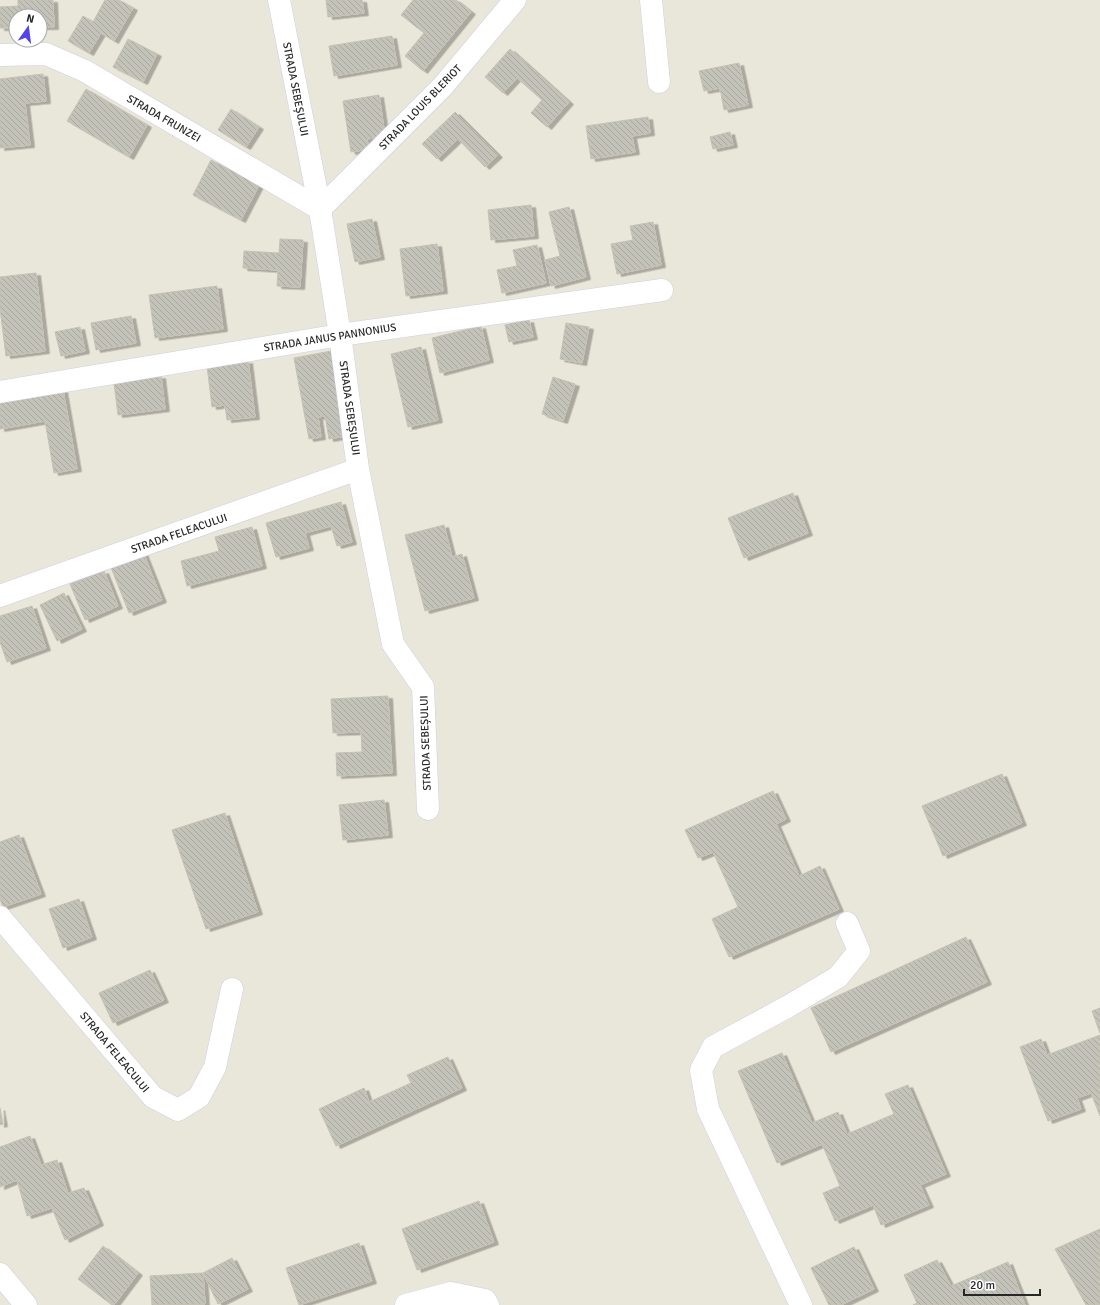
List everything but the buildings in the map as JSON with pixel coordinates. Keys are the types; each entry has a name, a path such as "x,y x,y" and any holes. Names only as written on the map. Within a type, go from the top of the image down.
{"street":[{"name":"STRADA SEBEȘULUI","path":"279,0 320,209 340,335 358,469 393,644 423,687 428,809"},
{"name":"STRADA LOUIS BLERIOT","path":"320,209 443,86 515,0"},
{"path":"651,0 659,82"},
{"name":"STRADA FRUNZEI","path":"0,55 46,54 85,71 320,209"},
{"name":"STRADA JANUS PANNONIUS","path":"0,392 340,335 662,290"},
{"name":"STRADA FELEACULUI","path":"0,596 358,469"},
{"name":"STRADA FELEACULUI","path":"0,917 153,1097 178,1110 199,1097 215,1067 232,989"},
{"path":"801,1305 708,1109 701,1070 713,1047 787,1007 838,977 859,951 847,923"},
{"path":"0,1274 26,1305"},
{"path":"406,1305 451,1293 485,1300 488,1305"}]}
